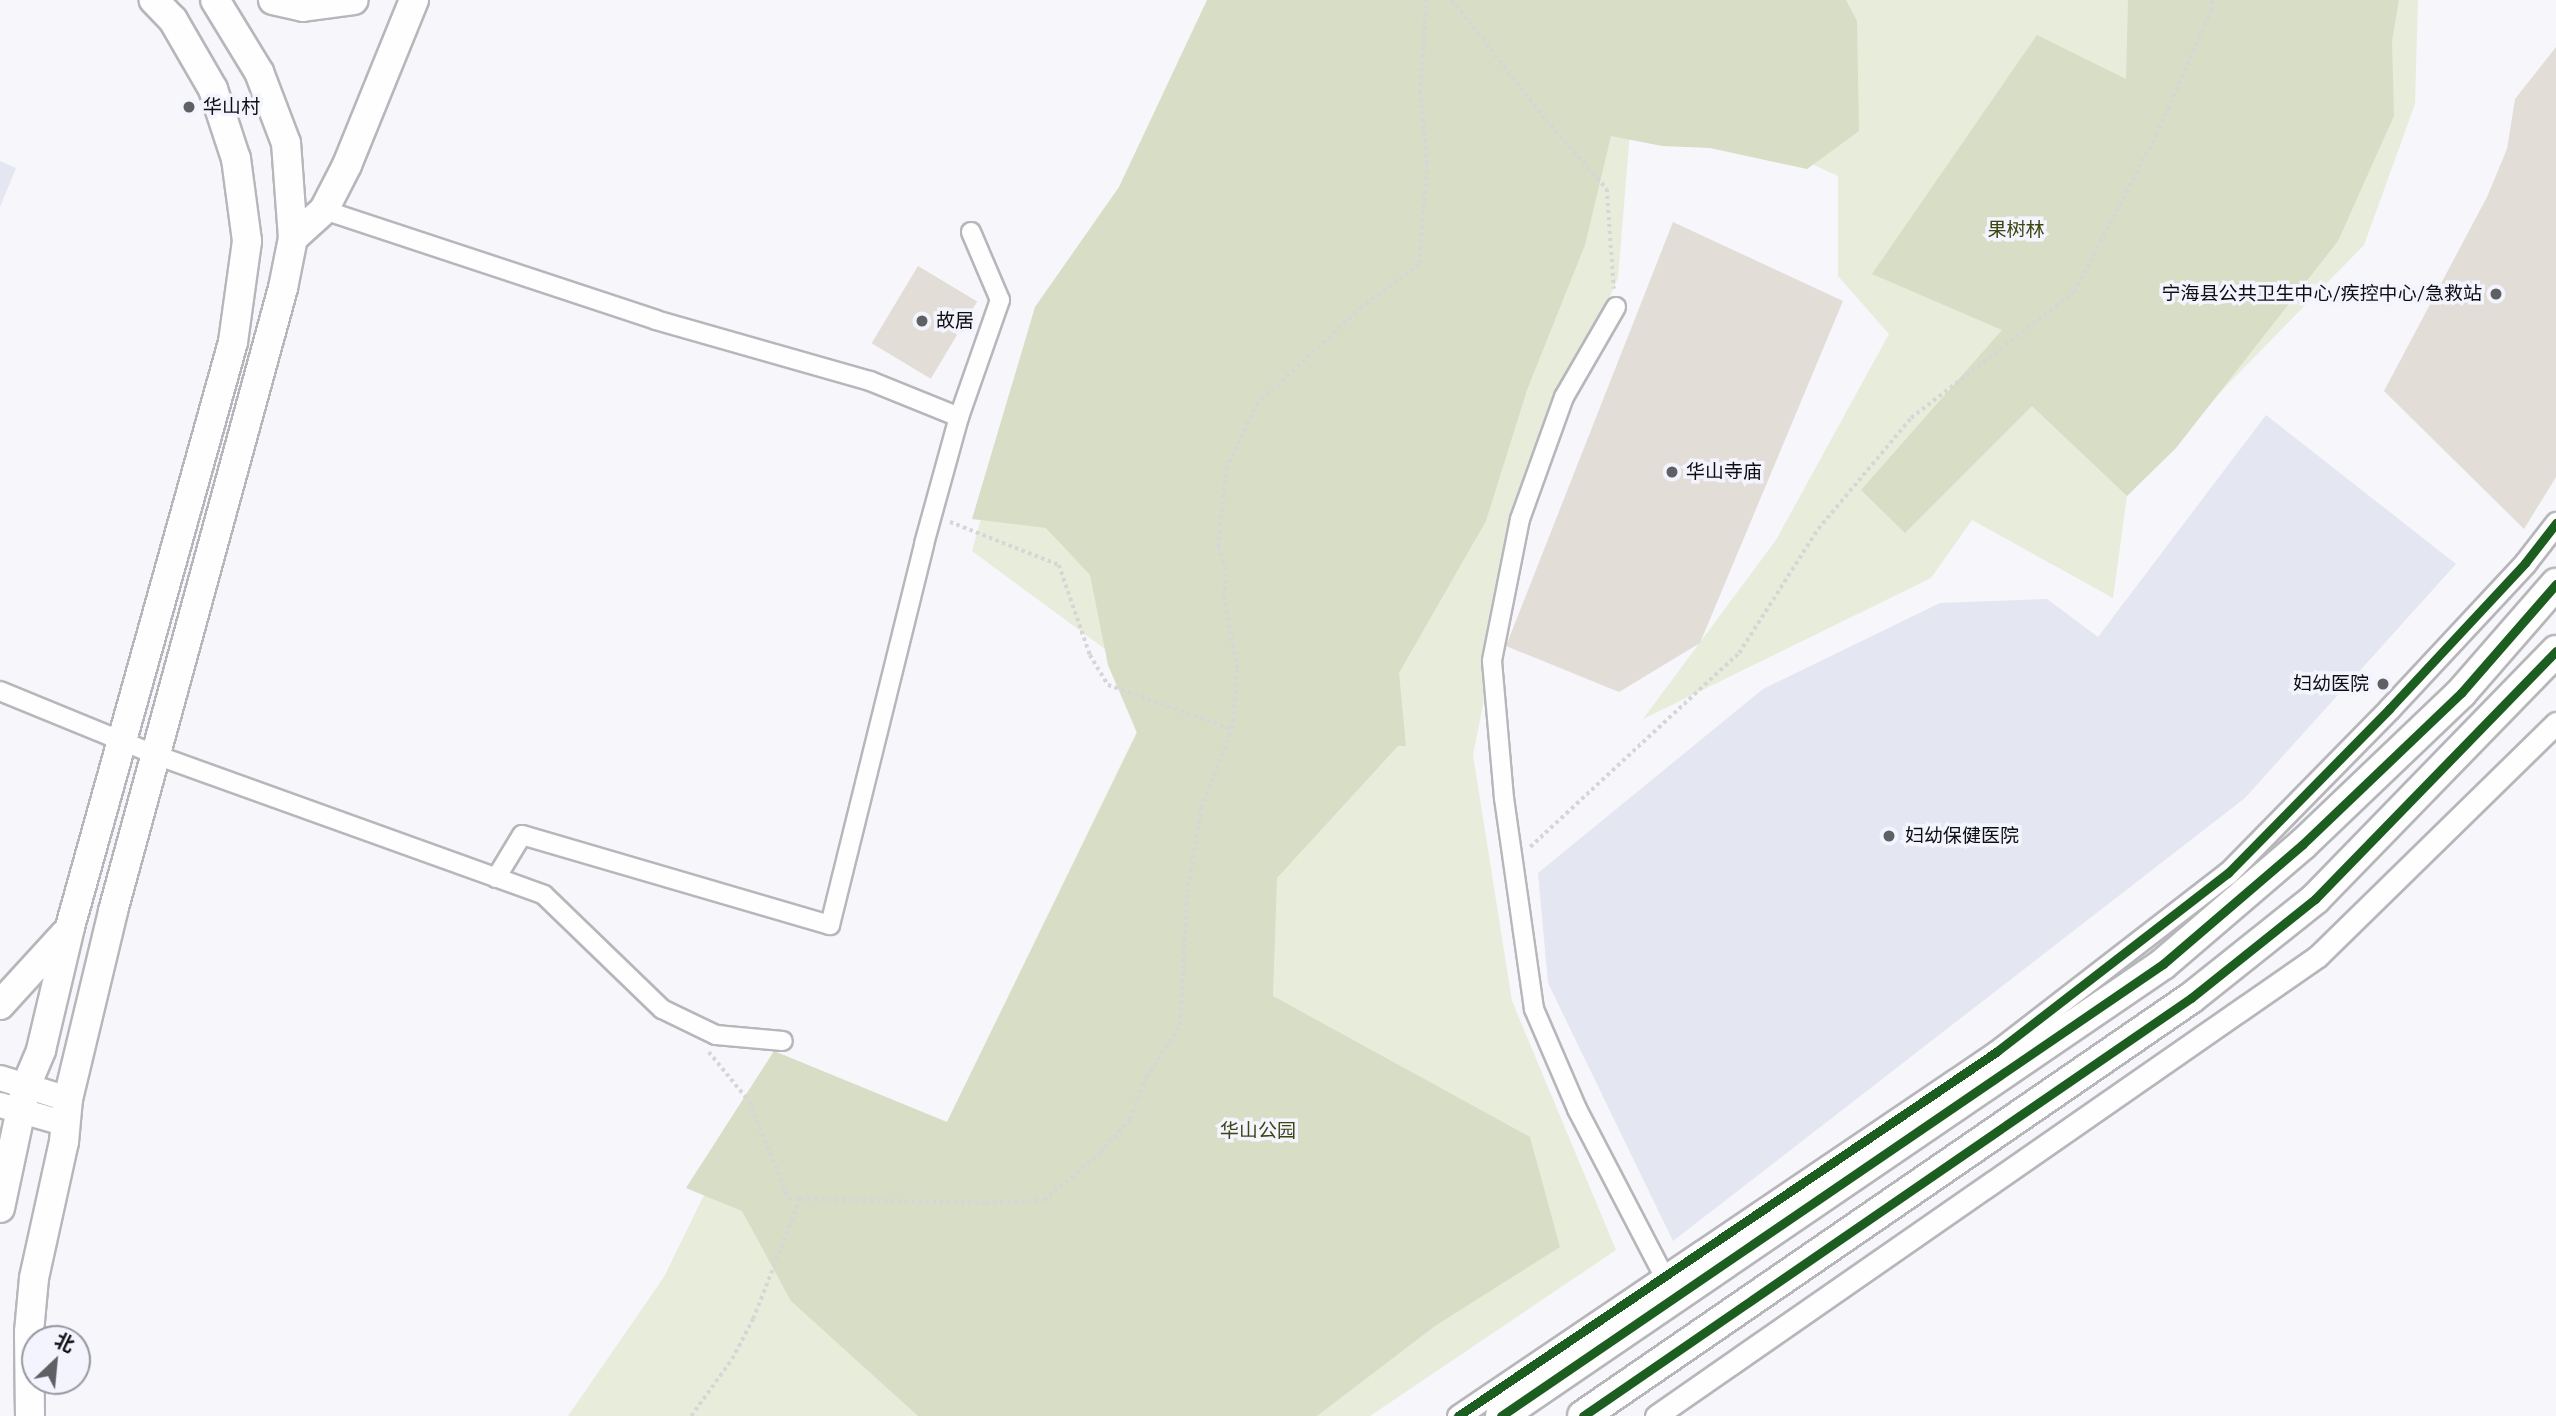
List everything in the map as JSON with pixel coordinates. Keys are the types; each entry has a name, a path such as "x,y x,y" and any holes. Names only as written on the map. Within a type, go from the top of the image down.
{"highway":[{"path":"1501,1416 2163,964 2303,844 2461,693 2555,587"},
{"path":"1583,1416 2190,998 2315,899 2556,652"}],"main road":[{"path":"0,1208 12,1096 41,1050 70,928 233,342 247,241 236,159 213,89 173,20 154,0"},
{"path":"30,1416 29,1332 34,1278 64,1142 66,1111 156,755 284,288 293,238 286,143 259,72 215,0"},
{"path":"273,0 326,7 354,0"},
{"path":"293,238 324,209 347,165 414,0"},
{"path":"0,1005 70,928"},
{"path":"12,1096 66,1111"}],"street":[{"path":"324,209 656,320 870,381 959,417"},
{"path":"496,878 522,835 830,925 932,514 959,417 1000,300 971,232"},
{"path":"1616,307 1564,397 1520,519 1492,661 1513,862 1534,1009 1577,1109 1664,1276"},
{"path":"1458,1416 1996,1052 2228,873 2525,564 2556,523"},
{"path":"2525,564 2555,587"},
{"path":"0,691 156,755 544,895 662,1009 716,1035 783,1041"},
{"path":"1656,1416 2318,956 2556,723"}],"path":[{"path":"703,1046 749,1101 789,1199 986,1203 1044,1200 1100,1153 1130,1119 1146,1077 1180,1026 1183,934 1201,808 1232,729 1237,669 1224,598 1226,570 1218,547 1226,469 1256,405 1360,308 1419,264 1427,164 1420,93 1426,0"},
{"path":"1452,0 1530,100 1607,189 1616,307"},
{"path":"1513,862 1739,653 1818,529 1911,418 2074,292 2156,135 2211,10 2212,0"},
{"path":"932,514 1059,565 1090,655 1108,685 1232,729"},
{"path":"691,1416 732,1359 753,1319 800,1199"}],"shaded area":[{"path":"0,161 16,168 0,207"},
{"name":"妇幼保健医院","path":"2266,415 2456,564 2245,798 1673,1241 1548,983 1538,873 1763,689 1940,603 2047,599 2098,637"}],"green space":[{"name":"华山公园","path":"1207,0 1846,0 1857,21 1859,131 1807,169 1710,148 1662,146 1611,136 1585,245 1527,390 1486,521 1399,673 1406,746 1398,746 1277,878 1273,996 1530,1137 1560,1247 1435,1326 1317,1416 918,1416 791,1301 742,1211 686,1188 774,1051 947,1122 1137,733 1108,665 1090,575 1046,528 972,519 1035,307 1119,187"},
{"name":"华山公园","path":"1209,0 2418,0 2415,104 2364,245 2229,383 2127,496 2113,598 1972,520 1931,578 1643,719 1776,540 1889,334 1838,276 1838,176 1634,83 1618,278 1529,474 1473,755 1512,1001 1616,1250 1370,1416 568,1416 664,1277 765,1070 947,1122 1158,688 972,551 1022,373 1125,208"},
{"name":"果树林","path":"2128,0 2399,0 2392,41 2394,116 2338,241 2176,448 2127,496 2032,406 1905,533 1861,490 2002,330 1872,274 2037,35 2126,79"}],"building":[{"name":"宁海县公共卫生中心/疾控中心/急救站","path":"2556,47 2556,477 2524,529 2384,391 2487,197 2507,149 2515,99"},
{"name":"华山寺庙","path":"1673,222 1843,301 1700,643 1619,692 1506,646"},
{"name":"故居","path":"918,266 977,302 931,379 872,343"}],"cycle path":[{"path":"1458,1416 1996,1052 2228,873 2389,709 2525,563 2556,523"},
{"path":"1501,1416 2163,964 2303,844 2461,693 2556,584"},
{"path":"1583,1416 2191,998 2315,899 2556,651"}],"place":[{"name":"华山村","path":"189,107"},
{"name":"宁海县公共卫生中心/疾控中心/急救站","path":"2496,294"},
{"name":"故居","path":"922,321"},
{"name":"华山寺庙","path":"1672,472"},
{"name":"妇幼医院","path":"2383,684"},
{"name":"妇幼保健医院","path":"1889,836"}]}
